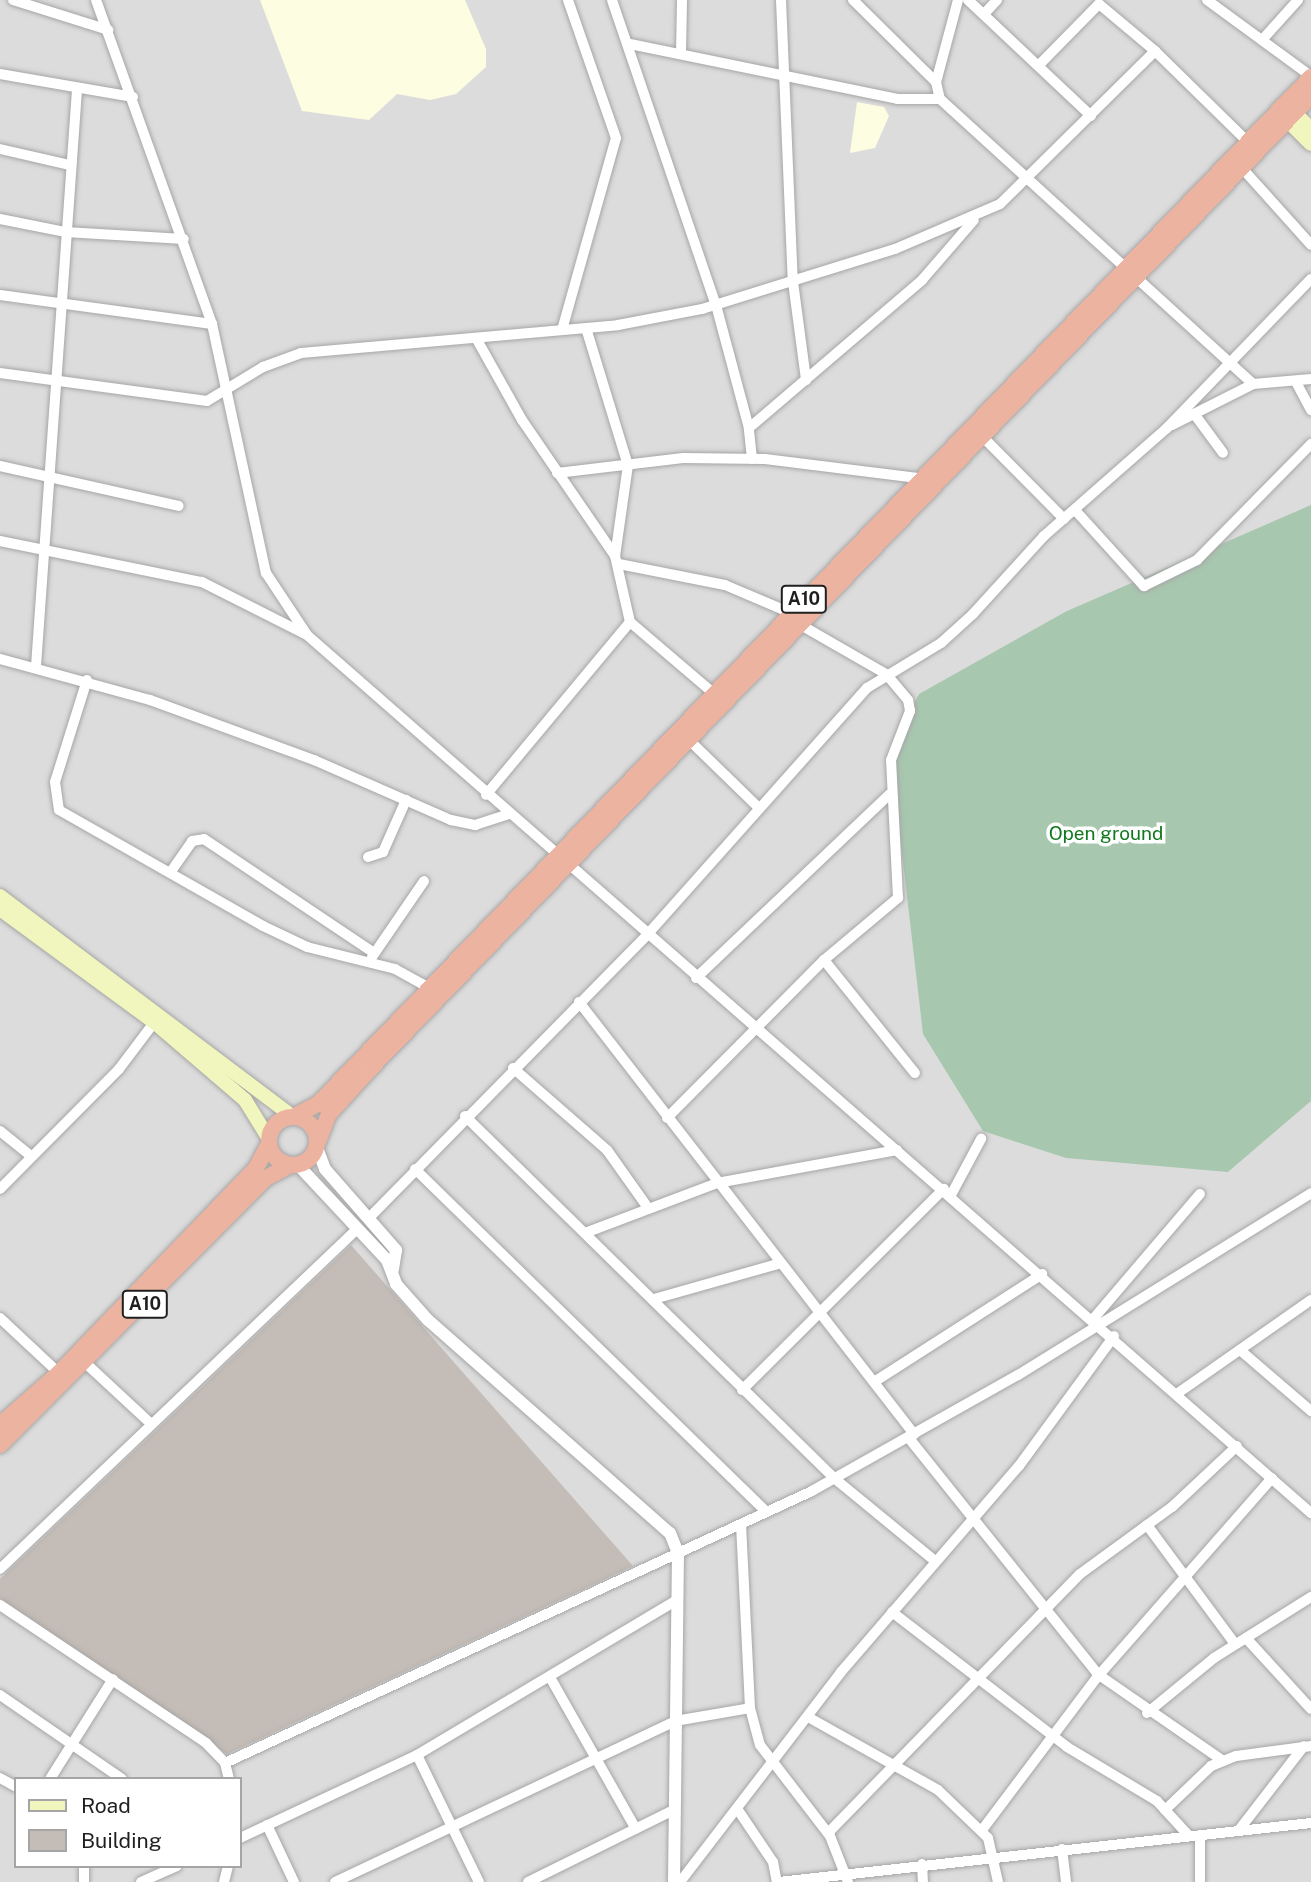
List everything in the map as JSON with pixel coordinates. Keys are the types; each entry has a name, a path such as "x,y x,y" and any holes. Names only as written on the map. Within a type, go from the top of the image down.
{"highway":[{"name":"A10","path":"0,1445 256,1168 276,1123 318,1104 428,987 687,738 794,619 1130,271 1242,167 1311,76"},
{"name":"A10","path":"928,480 981,435 1248,142 1311,96"},
{"name":"A10","path":"82,1359 266,1178 294,1165 317,1145 329,1114 713,693 794,619"},
{"path":"293,1116 313,1126 317,1145"},
{"path":"269,1142 294,1165"},
{"name":"A10","path":"0,1424 64,1378"}],"main road":[{"path":"1286,112 1311,129"},
{"path":"1286,112 1311,144"},
{"path":"0,897 262,1100 293,1116"},
{"path":"0,909 158,1018 251,1106 269,1142"}],"street":[{"path":"13,0 108,30"},
{"path":"96,0 184,239 212,324 229,392 266,573 307,635 646,936 1098,1321 1311,1513"},
{"path":"562,330 617,138 568,0"},
{"path":"611,0 630,44 716,305 748,428 752,459"},
{"path":"681,53 682,0"},
{"path":"780,0 793,282 806,380"},
{"path":"853,0 936,82"},
{"path":"958,0 936,82 940,99 1254,384"},
{"path":"968,0 1040,64 1091,116"},
{"path":"984,14 997,0"},
{"path":"1207,0 1311,76"},
{"path":"1262,40 1298,0"},
{"path":"1040,64 1099,4 1155,51 1248,142"},
{"path":"630,44 782,73 897,99 940,99"},
{"path":"748,428 922,280 977,216 1027,178 1155,51"},
{"path":"0,74 77,90 133,97"},
{"path":"36,667 60,383 65,232 77,90"},
{"path":"0,149 70,165"},
{"path":"1242,167 1311,245"},
{"path":"0,373 207,401 229,392 263,367 300,353 586,328 716,305 793,282 977,216"},
{"path":"0,219 65,232 184,239"},
{"path":"369,1218 465,1116 646,936 822,733 886,674 941,643 1064,519 1167,428 1311,279"},
{"path":"0,295 62,307 212,324"},
{"path":"586,328 628,465 617,560 630,622 713,693"},
{"path":"476,338 557,473 617,560 725,585 794,619 886,674 910,711 891,760 890,794 898,898 824,960 754,1027 667,1118"},
{"path":"1167,428 1254,384 1311,379"},
{"path":"1296,382 1311,410"},
{"path":"1195,415 1223,453"},
{"path":"981,435 1064,519"},
{"path":"1075,510 1144,586 1197,560 1311,444"},
{"path":"557,473 628,465 752,459 928,480"},
{"path":"0,466 179,506"},
{"path":"0,541 202,582 307,635"},
{"path":"485,794 630,622"},
{"path":"0,659 87,680 314,760 406,800 475,825 508,814"},
{"path":"87,680 55,782 59,810 172,870 220,903 307,947 372,957"},
{"path":"687,738 758,807"},
{"path":"696,978 890,794"},
{"path":"368,857 383,852 406,800"},
{"path":"172,870 192,841 204,839 372,957 428,987"},
{"path":"372,957 424,881"},
{"path":"824,960 915,1073"},
{"path":"579,1002 815,1312 874,1382 970,1520 1044,1611 1099,1675 1147,1713 1223,1761"},
{"path":"0,1189 119,1069 158,1018"},
{"path":"513,1068 607,1150 646,1205"},
{"path":"465,1116 834,1478 935,1561"},
{"path":"0,1131 31,1156"},
{"path":"742,1390 815,1312 947,1192 981,1139"},
{"path":"317,1145 325,1169 399,1256 393,1270"},
{"path":"585,1233 646,1205 717,1183 897,1150"},
{"path":"294,1165 358,1228 393,1270 396,1284 428,1320 635,1498 670,1533 678,1553 675,1601 674,1882"},
{"path":"415,1170 766,1512"},
{"path":"225,1763 741,1524 834,1478 911,1435 1311,1193"},
{"path":"1098,1321 1200,1194"},
{"path":"0,1569 358,1228"},
{"path":"654,1299 778,1264"},
{"path":"874,1382 1042,1274"},
{"path":"1178,1393 1309,1306"},
{"path":"0,1318 64,1378"},
{"path":"680,1882 774,1766 808,1717 892,1612 1019,1466 1114,1336"},
{"path":"1240,1350 1311,1411"},
{"path":"82,1359 151,1424"},
{"path":"828,1833 1080,1574 1147,1525 1237,1446"},
{"path":"982,1830 1099,1675 1272,1478"},
{"path":"741,1524 750,1708 774,1766 828,1833 847,1877"},
{"path":"1147,1525 1235,1644"},
{"path":"1147,1713 1235,1644 1311,1597"},
{"path":"242,1837 417,1755 551,1679 675,1601"},
{"path":"0,1605 113,1679 225,1763 228,1777"},
{"path":"892,1612 1054,1737 1165,1810 1194,1835 1200,1882"},
{"path":"1246,1638 1311,1709"},
{"path":"51,1777 113,1679"},
{"path":"551,1679 598,1757 636,1829"},
{"path":"0,1695 119,1777"},
{"path":"335,1882 674,1721 750,1708"},
{"path":"808,1717 938,1790 982,1830 995,1856 998,1882"},
{"path":"1165,1810 1223,1761 1308,1746"},
{"path":"1240,1830 1308,1746"},
{"path":"417,1755 454,1825 479,1882"},
{"path":"528,1882 674,1810"},
{"path":"738,1810 773,1862 778,1882 847,1877 922,1864 1311,1823"},
{"path":"267,1825 294,1882"},
{"path":"1062,1849 1066,1882"},
{"path":"922,1864 923,1882"},
{"path":"147,1881 173,1868"}],"shaded area":[{"path":"0,0 1311,0 1311,1882 0,1882"},
{"path":"260,0 465,0 486,49 486,67 456,94 430,100 397,94 369,120 302,111"},
{"path":"857,102 884,107 889,116 875,148 850,153"}],"green space":[{"name":"Open ground","path":"1311,505 1311,1101 1228,1172 1066,1158 983,1131 923,1034 890,750 919,694 1067,611"}],"building":[{"path":"351,1245 633,1566 227,1754 0,1598 0,1579"}]}
